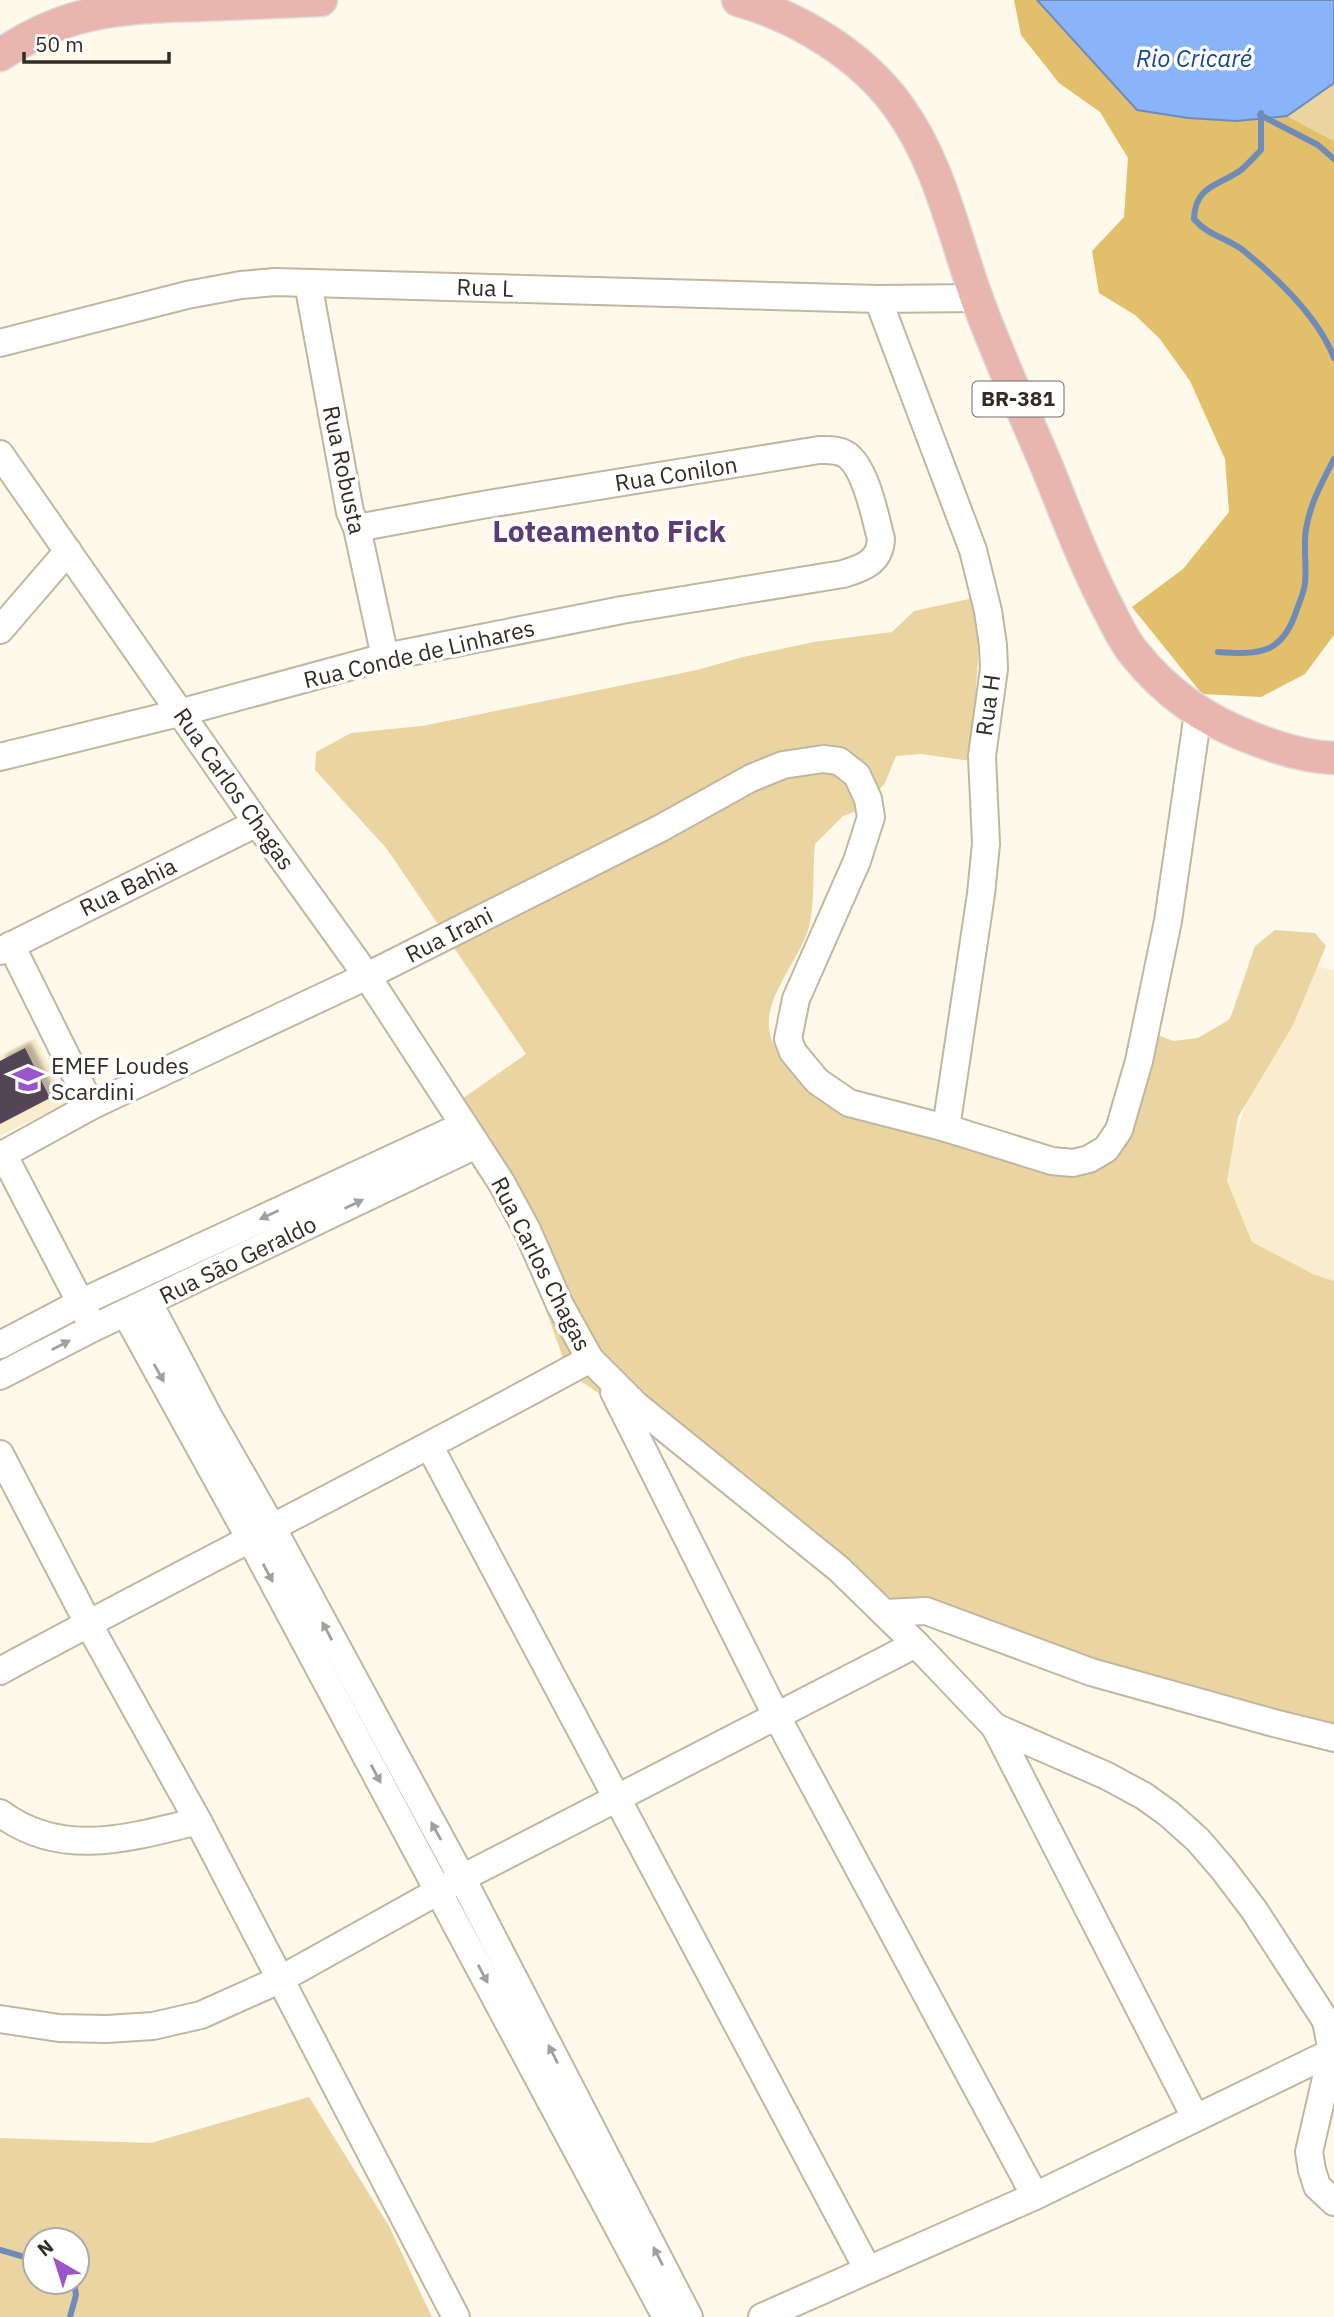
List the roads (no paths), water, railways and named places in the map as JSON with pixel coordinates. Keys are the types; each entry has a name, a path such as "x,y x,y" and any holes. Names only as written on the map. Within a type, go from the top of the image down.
{"main road":[{"path":"0,55 50,27 112,10 150,6 321,0"},
{"name":"BR-381","path":"738,0 787,18 820,37 875,80 897,104 935,173 977,298 1095,585 1133,653 1198,713 1222,727 1273,746 1334,758"}],"street":[{"name":"Rua L","path":"0,343 187,295 275,282 878,299 977,298"},
{"name":"Rua Robusta","path":"308,283 350,512 357,528 384,657"},
{"name":"Rua H","path":"878,299 973,550 988,611 993,645 994,668 982,756 986,844 946,1128"},
{"name":"Rua Conilon","path":"357,528 819,450 835,450 846,454 859,469 881,539 881,548 872,561 843,574"},
{"name":"Rua Carlos Chagas","path":"0,454 367,976 501,1182 527,1230 560,1305 598,1368 636,1405 839,1569 995,1727 1107,1776 1144,1796 1198,1840 1254,1910 1303,1983 1326,2021 1332,2052"},
{"path":"0,630 68,551"},
{"name":"Rua Conde de Linhares","path":"0,757 180,713 384,657 622,610 843,574"},
{"path":"946,1128 1052,1161 1073,1163 1098,1155 1106,1149 1119,1130 1139,1061 1168,921 1198,713"},
{"name":"Rua Irani","path":"2,1155 91,1106 367,976 661,828 751,778 783,765 823,759 839,761 852,769 863,784 871,817 857,860 796,999 788,1039 805,1070 849,1103 946,1128"},
{"name":"Rua Bahia","path":"6,948 257,823"},
{"path":"6,948 91,1106"},
{"name":"Rua São Geraldo","path":"0,1345 80,1303 470,1135"},
{"name":"Rua São Geraldo","path":"0,1376 138,1308 470,1135"},
{"path":"2,1155 93,1328"},
{"path":"138,1308 261,1533 462,1878 689,2317"},
{"path":"0,1671 430,1447 598,1368 776,1715 1035,2196"},
{"path":"430,1447 868,2270"},
{"path":"0,1454 88,1623 198,1821 456,2317"},
{"path":"261,1533 439,1890 666,2317"},
{"path":"884,1613 926,1611 1091,1672 1270,1723 1334,1738"},
{"path":"0,2019 59,2028 107,2029 153,2026 201,2015 279,1980 439,1890 916,1644"},
{"path":"995,1727 1195,2118"},
{"path":"0,1813 16,1825 72,1842 127,1839 198,1821"},
{"path":"762,2317 1035,2196 1332,2052"},
{"path":"1332,2052 1309,2151 1311,2170 1317,2186 1334,2202"}],"water":[{"name":"Rio Cricaré","path":"1037,0 1334,0 1334,83 1287,116 1237,121 1188,118 1137,110"}],"waterway":[{"path":"1261,113 1261,150 1241,170 1204,193 1195,208 1194,219 1205,229 1244,251 1270,273 1308,314 1334,358"},
{"path":"1260,115 1318,145 1334,159"},
{"path":"1218,652 1258,652 1277,643 1285,635 1302,596 1305,536 1310,511 1334,459"},
{"path":"0,2250 21,2256"},
{"path":"70,2317 76,2296"}],"place":[{"name":"EMEF Loudes Scardini","path":"28,1079"}],"district":[{"name":"Loteamento Fick","path":"609,532"}]}
